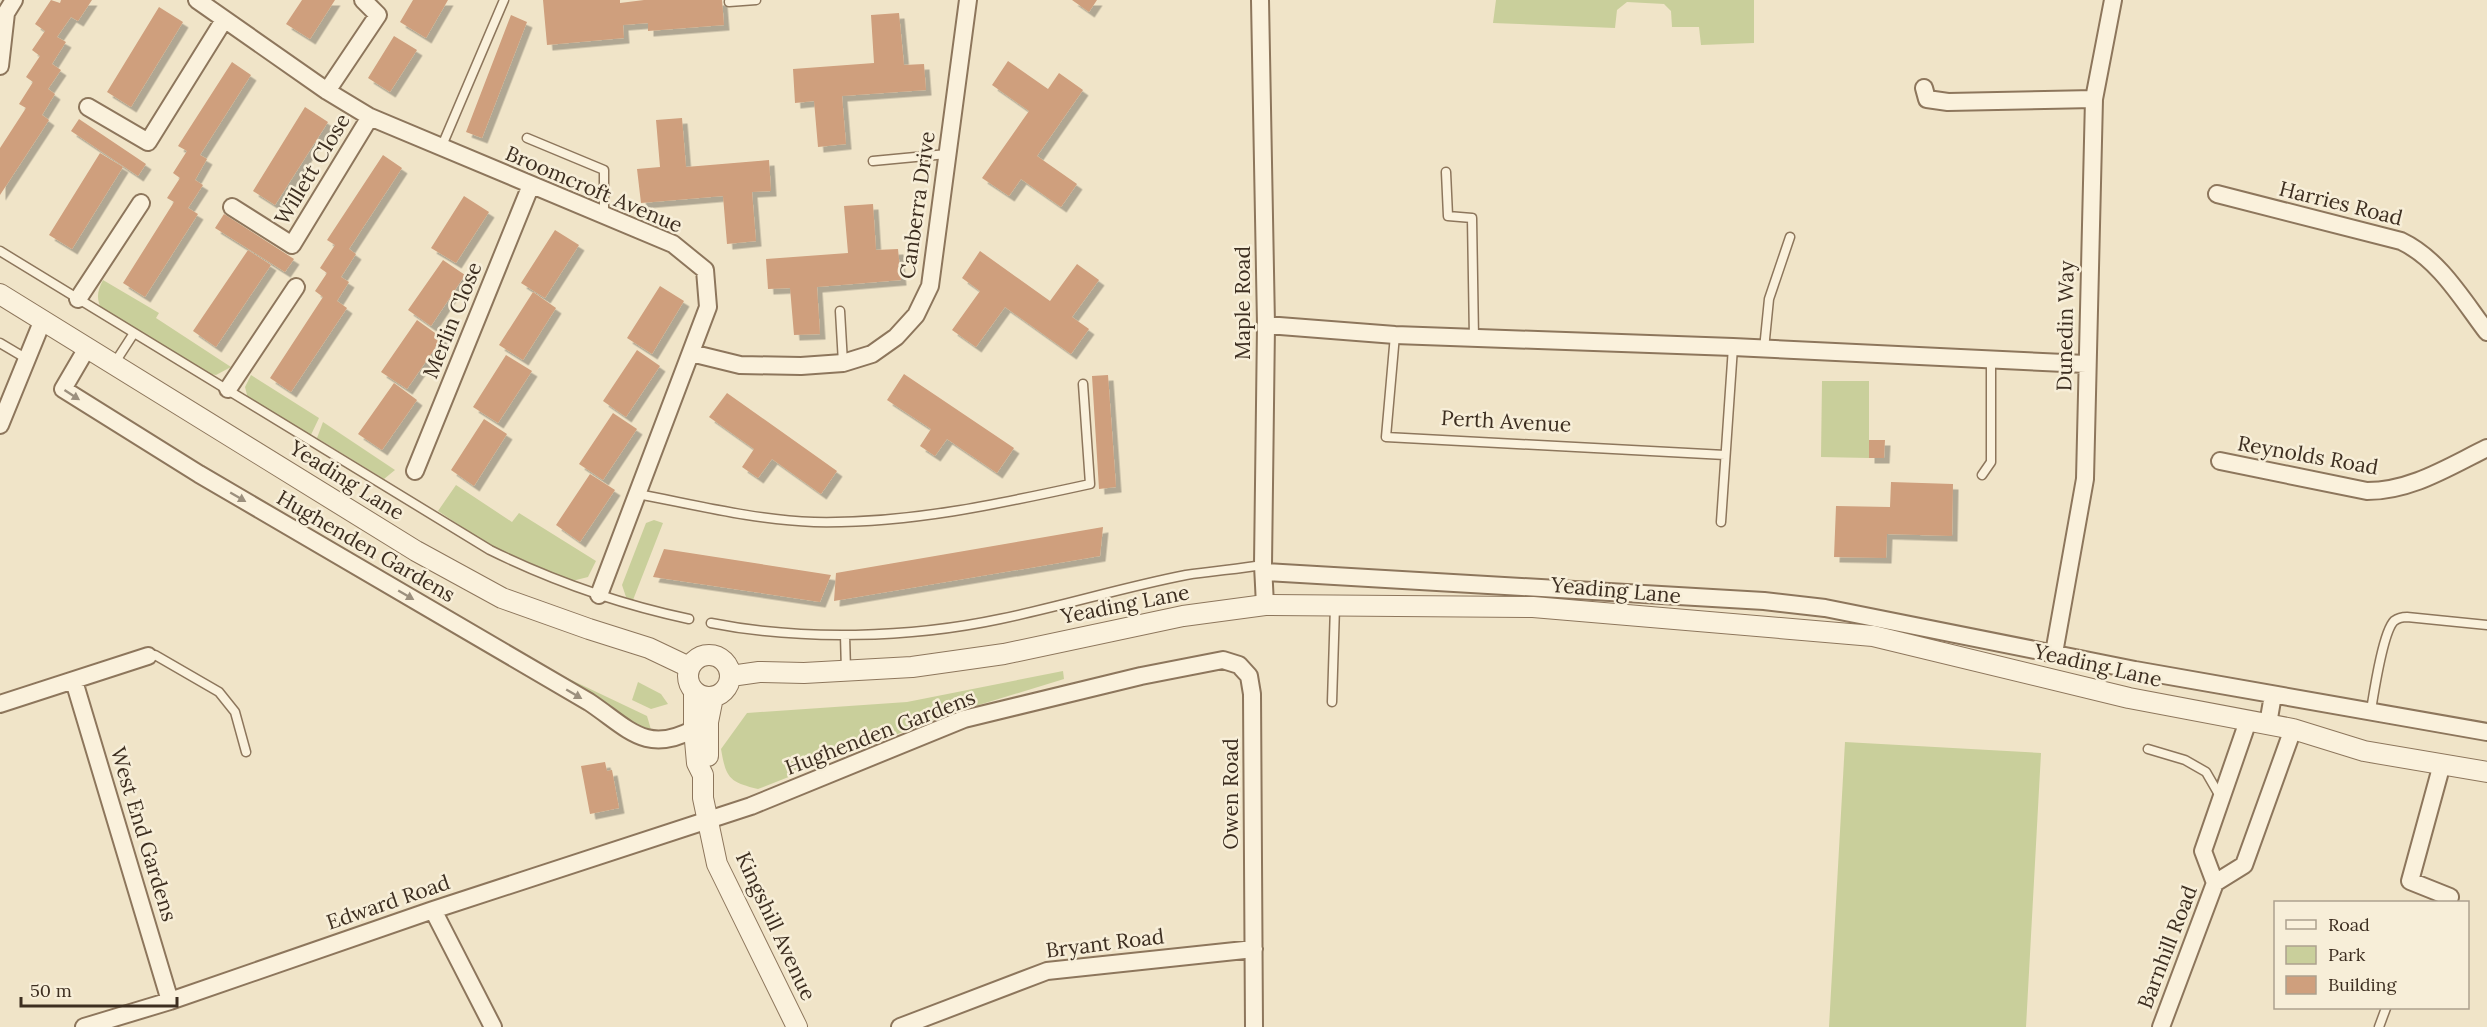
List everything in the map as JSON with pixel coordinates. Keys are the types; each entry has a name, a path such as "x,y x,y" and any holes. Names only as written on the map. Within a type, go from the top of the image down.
{"street":[{"path":"0,66 6,13 14,0"},
{"name":"Broomcroft Avenue","path":"196,0 327,91 370,117 673,244 705,270 708,307 599,596"},
{"path":"327,91 378,15 363,0"},
{"name":"Canberra Drive","path":"691,352 740,365 801,366 843,363 872,354 896,337 916,315 930,286 968,0"},
{"name":"Maple Road","path":"1260,0 1266,325 1263,569 1265,605"},
{"name":"Dunedin Way","path":"2054,653 2085,479 2094,99 2114,0"},
{"path":"88,107 148,142 224,20"},
{"path":"1924,88 1927,99 1948,102 2094,99"},
{"name":"Willett Close","path":"232,207 292,246 370,117"},
{"name":"Merlin Close","path":"415,471 531,185"},
{"name":"Harries Road","path":"2217,194 2401,241 2417,248 2443,274 2487,332"},
{"path":"78,299 141,203"},
{"path":"228,389 296,287"},
{"name":"Yeading Lane","path":"0,294 416,551 502,598 649,648 689,667"},
{"path":"0,425 42,322"},
{"path":"1266,325 1395,335 1732,347 2086,364"},
{"name":"Hughenden Gardens","path":"87,348 63,389 209,480 588,702 643,739 657,742 674,738 694,729"},
{"name":"Reynolds Road","path":"2220,461 2367,491 2385,491 2402,488 2424,479 2487,448"},
{"path":"1263,569 1764,601 1825,608 2273,695 2371,710 2487,732"},
{"name":"Yeading Lane","path":"731,676 759,672 846,672 912,667 1004,654 1183,616 1265,605 1576,610 1873,636 2129,698 2293,729 2364,751 2487,772"},
{"path":"714,654 726,663 731,676 726,690 713,697 705,697 694,691 688,680 689,667 699,657 714,654"},
{"path":"0,704 148,656"},
{"name":"Owen Road","path":"1141,676 1223,660 1239,665 1249,676 1252,694 1254,1027"},
{"name":"Hughenden Gardens","path":"707,820 751,806 964,719 1141,676"},
{"name":"West End Gardens","path":"74,681 170,1000"},
{"name":"Kingshill Avenue","path":"694,691 694,729 698,763 703,775 707,820 717,864 797,1027"},
{"name":"Barnhill Road","path":"2215,883 2203,851 2222,799 2273,695"},
{"name":"Kingshill Avenue","path":"703,775 708,765 707,743 713,697"},
{"name":"Barnhill Road","path":"2161,1027 2215,883 2244,865 2293,729"},
{"path":"2442,764 2410,881 2450,897"},
{"name":"Edward Road","path":"84,1027 707,820"},
{"path":"433,910 493,1027"},
{"name":"Bryant Road","path":"900,1027 1047,971 1254,949"}],"lane":[{"path":"441,148 504,0"},
{"path":"729,2 756,0"},
{"path":"527,138 604,170 604,215"},
{"path":"873,161 947,154"},
{"path":"1446,172 1448,216 1472,218 1474,338"},
{"path":"1764,349 1770,292 1790,237"},
{"path":"0,251 490,550 540,574 599,596 689,619"},
{"path":"840,311 843,363"},
{"path":"114,364 134,333"},
{"name":"Perth Avenue","path":"1395,335 1386,437 1725,455"},
{"path":"0,343 27,359"},
{"path":"1721,522 1732,347"},
{"path":"1982,475 1991,462 1991,359"},
{"path":"638,494 759,517 812,522 877,521 982,507 1090,484 1083,384"},
{"path":"711,623 770,631 845,635 920,630 999,619 1188,575 1263,569"},
{"path":"1332,702 1335,606"},
{"path":"2371,710 2386,637 2394,622 2407,617 2487,625"},
{"path":"845,635 846,672"},
{"path":"148,656 155,655 219,692 236,712 246,752"},
{"path":"2148,749 2185,760 2206,772 2222,799"},
{"path":"2379,1027 2386,1009"}],"green space":[{"path":"1496,0 1754,0 1754,43 1701,45 1699,27 1672,27 1671,11 1664,4 1627,2 1617,10 1615,28 1493,23"},
{"path":"103,280 159,313 156,318 231,367 216,375 198,372 102,311 98,295"},
{"path":"251,375 319,418 308,441 249,403 245,387"},
{"path":"1822,381 1869,381 1869,458 1821,457"},
{"path":"323,422 395,470 384,479 317,438"},
{"path":"456,485 512,522 519,513 596,561 588,577 572,581 489,545 438,511"},
{"path":"654,520 663,523 633,600 626,597 622,585 646,523"},
{"path":"1063,671 1064,679 946,715 758,789 735,781 727,773 721,749 747,713 907,702"},
{"path":"565,677 647,716 652,733 560,689"},
{"path":"638,682 661,694 668,704 651,709 632,700"},
{"path":"1845,742 2041,753 2026,1027 1829,1027"}],"building":[{"path":"51,0 60,3 61,0 92,0 78,21 71,17 57,37 66,42 52,64 61,70 48,89 55,94 42,115 49,120 0,195 0,148 26,108 19,104 33,82 26,77 40,56 32,50 45,31 35,24"},
{"path":"302,0 335,0 310,39 286,24"},
{"path":"413,0 448,0 426,38 400,22"},
{"path":"543,0 620,0 620,3 644,0 722,0 724,25 648,31 648,23 623,25 624,38 547,45"},
{"path":"1072,0 1097,0 1089,12"},
{"path":"159,7 183,22 131,107 107,92"},
{"path":"899,13 904,65 924,64 926,90 842,96 846,144 818,147 814,101 795,103 793,69 874,63 871,15"},
{"path":"511,15 527,22 482,138 466,132"},
{"path":"394,36 417,50 390,92 368,78"},
{"path":"1008,61 1048,89 1059,73 1083,90 1037,156 1077,184 1061,207 1021,179 1009,196 982,178 1029,111 992,85"},
{"path":"232,62 251,75 200,155 207,159 195,180 203,185 188,208 198,214 145,297 123,283 174,202 167,198 180,178 173,173 187,151 178,146"},
{"path":"305,107 328,122 275,205 253,191"},
{"path":"682,118 686,167 769,160 771,191 752,192 756,241 727,244 723,196 641,203 637,169 660,167 656,120"},
{"path":"79,119 146,164 138,176 71,131"},
{"path":"100,153 123,167 72,249 49,235"},
{"path":"383,155 402,168 349,249 356,254 341,277 349,282 337,301 347,308 291,392 270,378 323,297 315,291 327,273 320,268 335,245 327,240"},
{"path":"464,196 489,212 456,263 431,248"},
{"path":"873,204 876,250 898,249 901,280 817,287 820,334 794,335 790,288 768,289 766,259 848,253 844,206"},
{"path":"224,214 294,259 285,272 215,228"},
{"path":"555,230 579,245 545,298 521,283"},
{"path":"248,250 271,265 216,347 193,331"},
{"path":"980,251 1050,301 1077,264 1099,280 1072,317 1089,329 1071,354 1005,307 976,347 952,330 980,291 962,278"},
{"path":"443,260 465,275 431,326 408,310"},
{"path":"660,286 684,301 652,354 627,338"},
{"path":"533,292 556,308 523,360 499,345"},
{"path":"417,320 442,338 407,389 381,372"},
{"path":"637,350 660,366 626,417 603,401"},
{"path":"506,355 532,371 498,423 473,407"},
{"path":"904,374 1014,448 997,473 947,439 935,456 920,446 931,429 887,400"},
{"path":"1108,375 1116,487 1099,489 1092,376"},
{"path":"394,383 417,400 382,450 358,434"},
{"path":"727,393 837,471 821,494 772,459 758,478 742,467 754,449 709,417"},
{"path":"613,413 637,429 603,480 579,464"},
{"path":"484,419 507,434 474,486 451,470"},
{"path":"1869,440 1885,440 1884,458 1869,458"},
{"path":"590,474 615,490 580,542 556,525"},
{"path":"1891,482 1953,484 1952,536 1887,534 1886,558 1834,557 1836,506 1890,507"},
{"path":"1103,527 1100,556 834,601 836,573"},
{"path":"664,549 831,575 820,602 653,577"},
{"path":"605,762 607,771 612,770 619,808 590,814 581,766"}]}
